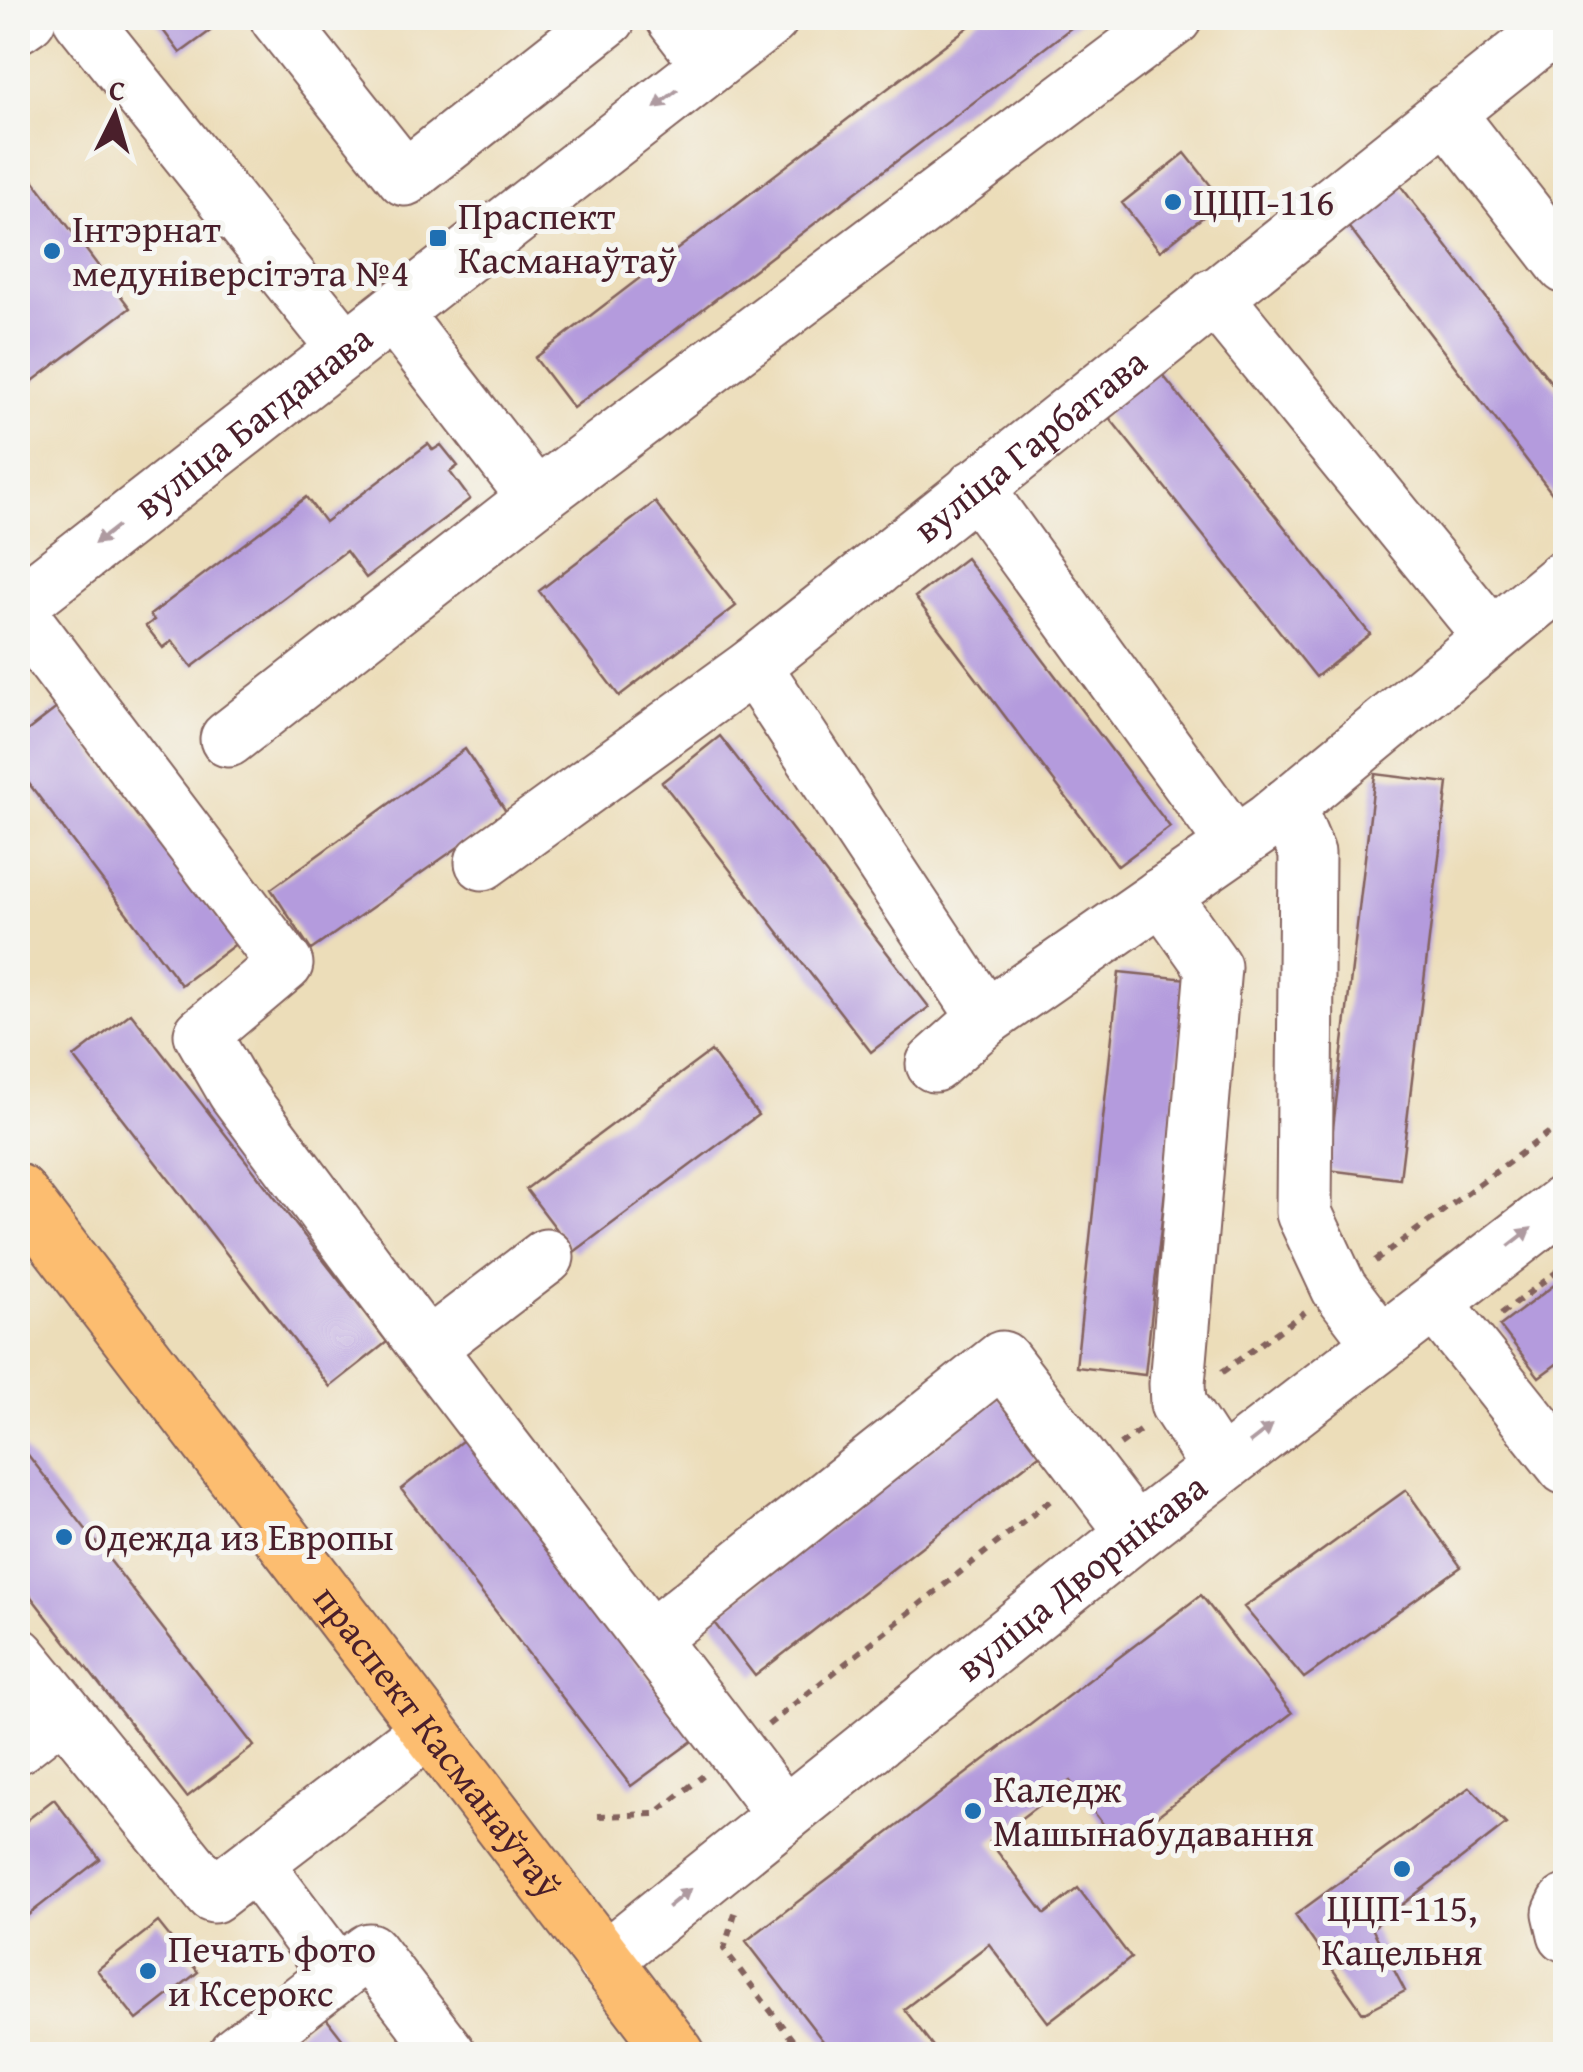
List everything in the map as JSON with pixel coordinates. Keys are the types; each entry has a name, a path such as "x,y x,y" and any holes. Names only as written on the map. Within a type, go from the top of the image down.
{"main road":[{"name":"праспект Касманаўтаў","path":"18,1192 426,1731 677,2054"}],"street":[{"path":"18,25 28,18"},
{"path":"81,18 346,348"},
{"path":"278,18 405,178 608,18"},
{"path":"674,18 710,65"},
{"name":"вуліца Багданава","path":"18,609 771,18"},
{"path":"228,740 536,498 1174,18"},
{"name":"вуліца Гарбатава","path":"484,862 752,666 1446,112 1537,26"},
{"path":"1446,112 1566,266"},
{"path":"1214,296 1492,637"},
{"path":"393,313 536,498"},
{"path":"975,487 1235,845"},
{"path":"934,1064 986,1018 1287,806 1566,576"},
{"path":"18,609 285,964 202,1034 235,1091 784,1814"},
{"path":"752,666 986,1018"},
{"path":"1287,806 1308,854 1304,1212 1339,1288 1380,1342"},
{"path":"1162,895 1213,968 1176,1384 1178,1404 1219,1467"},
{"name":"вуліца Дворнікава","path":"604,1960 1219,1467 1566,1201"},
{"path":"428,1348 546,1257"},
{"path":"1435,1303 1566,1468"},
{"path":"651,1638 1002,1359 1136,1533"},
{"path":"18,1655 213,1895 426,1731"},
{"path":"18,1746 63,1710"},
{"path":"255,1864 338,1974"},
{"path":"1566,1903 1561,1913 1566,1934"},
{"path":"236,2054 370,1951 448,2054"}],"path":[{"path":"724,1949 803,2054"}],"building":[{"path":"154,18 204,18 213,29 180,53"},
{"path":"980,18 1084,18 573,408 535,358"},
{"name":"ЦЦП-116","path":"1185,153 1223,201 1160,251 1122,203"},
{"name":"Інтэрнат медуніверсітэта №4","path":"34,181 130,308 18,392 18,194"},
{"path":"1400,185 1566,402 1566,487 1554,496 1347,225"},
{"path":"1158,369 1370,634 1316,677 1104,411"},
{"path":"428,444 433,450 441,445 458,466 450,472 470,499 366,578 346,551 192,667 172,641 163,648 146,626 154,620 150,615 306,497 325,522"},
{"path":"655,502 736,606 619,696 539,591"},
{"path":"966,558 1170,827 1118,866 915,597"},
{"path":"58,707 237,943 181,985 18,769 18,738"},
{"path":"720,736 929,1007 871,1052 662,782"},
{"path":"465,749 507,813 311,950 271,889"},
{"path":"1375,774 1448,783 1400,1179 1328,1170"},
{"path":"1119,972 1188,979 1145,1375 1076,1367"},
{"path":"131,1013 387,1342 330,1387 74,1057"},
{"path":"711,1051 758,1115 574,1252 526,1189"},
{"path":"1566,1276 1566,1357 1539,1377 1500,1326"},
{"path":"999,1396 1043,1452 755,1676 712,1620"},
{"path":"467,1437 695,1739 631,1786 401,1489"},
{"path":"18,1442 254,1746 187,1797 18,1580"},
{"path":"1406,1490 1461,1567 1304,1678 1244,1607"},
{"name":"Каледж Машынабудавання","path":"1201,1595 1292,1713 1119,1845 1070,1781 990,1842 1045,1914 1078,1888 1131,1958 1048,2022 989,1944 904,2009 939,2054 833,2054 746,1941"},
{"name":"ЦЦП-115, Кацельня","path":"1470,1787 1506,1824 1372,1928 1405,1991 1363,2013 1295,1915"},
{"path":"54,1799 100,1859 18,1923 18,1827"},
{"name":"Печать фото и Ксерокс","path":"158,1922 198,1972 137,2020 97,1970"},
{"path":"322,2013 354,2054 268,2054"}],"place":[{"name":"ЦЦП-116","path":"1173,202"},
{"name":"Праспект Касманаўтаў","path":"438,238"},
{"name":"Інтэрнат медуніверсітэта №4","path":"52,251"},
{"name":"Одежда из Европы","path":"64,1537"},
{"name":"Каледж Машынабудавання","path":"973,1811"},
{"name":"ЦЦП-115, Кацельня","path":"1402,1869"},
{"name":"Печать фото и Ксерокс","path":"148,1971"}]}
